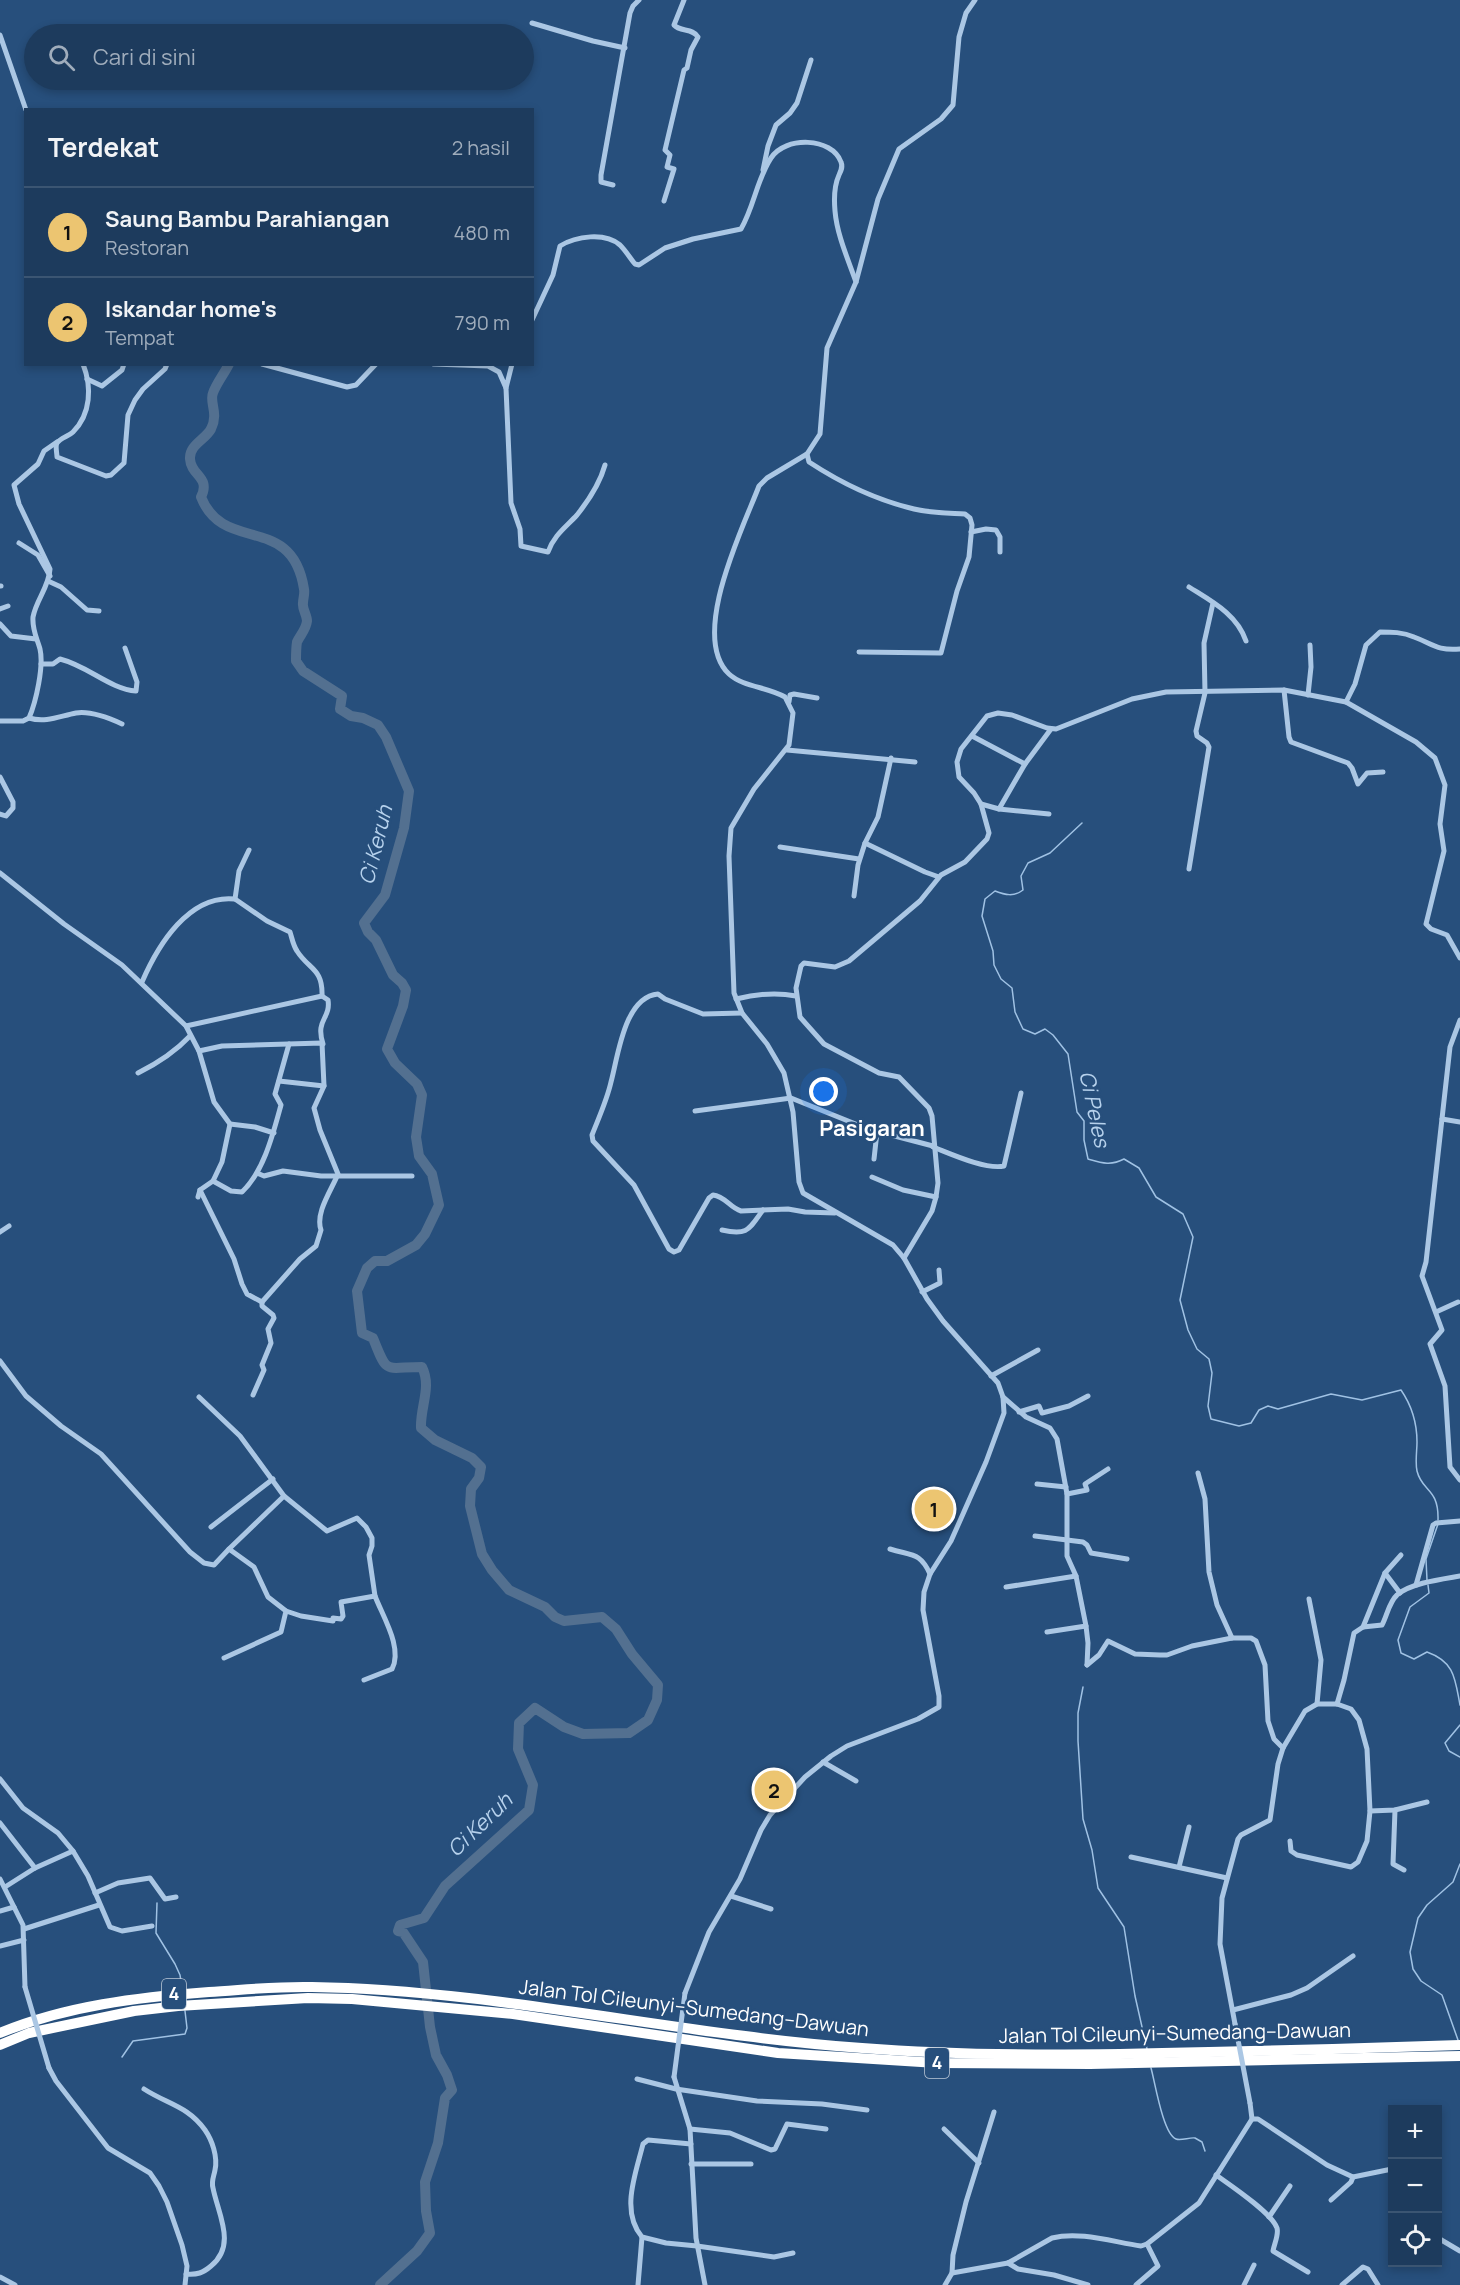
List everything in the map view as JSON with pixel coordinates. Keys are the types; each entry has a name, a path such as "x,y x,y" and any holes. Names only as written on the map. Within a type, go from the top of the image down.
{"highway":[{"name":"Jalan Tol Cileunyi–Sumedang–Dawuan","path":"0,2033 26,2022 75,2010 176,1994 307,1986 352,1994 513,2008 779,2041 938,2053 1460,2056"},
{"name":"Jalan Tol Cileunyi–Sumedang–Dawuan","path":"0,2045 29,2033 77,2022 178,2006 352,1994"},
{"name":"Jalan Tol Cileunyi–Sumedang–Dawuan","path":"1365,2054 1460,2045"}],"street":[{"path":"613,185 601,183 601,175 631,9 639,0"},
{"path":"664,201 674,169 667,167 670,155 665,150 682,78 698,37 693,32 676,28 674,25 684,0"},
{"path":"789,702 780,694 739,681 727,672 717,653 715,622 722,586 759,486 767,478 807,454 820,434 827,348 856,282 878,199 899,149 941,118 953,105 959,37 966,13 975,0"},
{"path":"532,23 625,48"},
{"path":"0,35 25,108"},
{"path":"534,316 553,275 560,246 567,242 593,237 612,240 619,244 635,264 639,265 666,248 693,239 741,229 752,210 763,174 768,146 776,125 790,113 797,103 811,60"},
{"path":"763,174 772,156 783,146 792,143 825,146 840,160 842,165 835,188 835,212 843,246 856,282"},
{"path":"0,721 23,721 29,718 34,707 41,664 40,649 33,627 35,610 49,578 49,563 19,504 14,489 16,482 38,464 45,451 69,436 80,425 89,391 84,366"},
{"path":"87,379 97,386 102,386 122,370 123,366"},
{"path":"57,442 57,457 61,460 83,466 102,476 111,475 124,463 128,415 135,400 165,366"},
{"path":"269,366 347,387 356,385 374,366"},
{"path":"488,366 499,372 506,388"},
{"path":"512,366 506,388 511,503 520,529 521,546 525,549 548,552 551,543 564,526 576,516 592,493 601,478 605,465"},
{"path":"807,454 808,462 828,475 876,498 916,509 965,514 970,518 969,557 957,591 941,653 859,652"},
{"path":"971,532 996,530 1000,537 1000,552"},
{"path":"19,543 38,555 49,578 87,610 99,611"},
{"path":"1189,587 1225,611 1241,627 1246,641"},
{"path":"1189,869 1209,747 1208,743 1199,738 1196,731 1205,693 1204,643 1213,603"},
{"path":"0,609 8,606"},
{"path":"0,624 11,636 36,639"},
{"path":"1346,702 1355,684 1366,645 1380,632 1395,632 1414,637 1440,649 1460,649"},
{"path":"1308,695 1311,667 1310,645"},
{"path":"41,664 53,664 60,659 71,662 112,684 126,690 136,691 137,682 125,648"},
{"path":"1284,690 1288,737 1291,742 1348,763 1358,784 1368,773 1383,772"},
{"path":"999,809 1025,764 1052,729 1132,699 1166,692 1284,690 1346,702 1416,742 1435,758 1445,785 1440,824 1444,851 1426,924 1431,929 1447,935 1460,958"},
{"path":"705,2285 698,2246 690,2129 674,2077 685,1993 709,1932 731,1896 765,1823 805,1778 823,1762 847,1746 918,1719 939,1707 922,1601 930,1574 951,1541 986,1462 1004,1413 1003,1397 998,1383 943,1321 922,1292 904,1258 886,1240 810,1198 801,1188 791,1098 782,1067 742,1013 736,999 730,926 731,828 754,789 787,750 793,713 789,702 790,695 817,698"},
{"path":"29,718 48,720 82,713 122,724"},
{"path":"904,1258 932,1211 936,1197 938,1183 932,1116 929,1108 900,1077 879,1072 824,1044 800,1017 796,981 802,964 835,967 849,961 920,901 939,877 965,862 989,837 981,804 959,777 957,762 960,749 987,716 998,713 1012,715 1052,729"},
{"path":"972,736 1025,764"},
{"path":"787,750 915,762"},
{"path":"854,896 859,859 878,817 891,758"},
{"path":"0,777 13,802 13,808 6,816 0,813"},
{"path":"981,804 999,809 1049,814"},
{"path":"865,843 925,873 939,877"},
{"path":"780,847 859,859"},
{"path":"235,898 239,871 249,850"},
{"path":"0,873 74,931 122,964 186,1026 199,1051 214,1102 230,1124 255,1127 274,1133"},
{"path":"141,982 163,942 186,915 214,899 223,897 235,898 267,921 290,932 296,949 317,973 322,987 322,996"},
{"path":"736,999 755,994 778,993 796,996"},
{"path":"742,1013 703,1014 658,994 647,997 634,1010 621,1039 610,1086 592,1138 634,1185 671,1251 679,1250 711,1196 719,1196 737,1211 788,1209 836,1213"},
{"path":"186,1026 322,996 328,1000 329,1009 319,1028 323,1044 324,1086 314,1108 338,1174 318,1223 321,1230 316,1246 300,1259 262,1302"},
{"path":"1460,1020 1450,1047 1426,1262 1422,1272 1430,1301 1443,1330 1431,1342 1431,1347 1445,1386 1450,1467 1460,1480"},
{"path":"138,1073 176,1051 190,1036"},
{"path":"199,1051 222,1046 303,1042 323,1044"},
{"path":"213,1181 231,1191 242,1192 254,1180 274,1133 281,1105 275,1095 289,1044"},
{"path":"279,1081 324,1086"},
{"path":"696,1111 791,1098 877,1132 999,1167 1004,1166 1021,1093"},
{"path":"1442,1119 1460,1122"},
{"path":"198,1197 200,1190 213,1181 222,1162 230,1124"},
{"path":"874,1159 877,1132"},
{"path":"257,1173 264,1176 283,1171 306,1175 412,1176"},
{"path":"872,1177 903,1190 936,1197"},
{"path":"200,1190 234,1259 242,1284 248,1294 262,1302"},
{"path":"722,1230 735,1233 747,1231 764,1210"},
{"path":"0,1232 9,1226"},
{"path":"922,1292 940,1284 939,1270"},
{"path":"253,1395 264,1370 262,1365 271,1342 268,1329 274,1318 264,1308 262,1302"},
{"path":"1436,1312 1458,1302"},
{"path":"991,1376 1038,1350"},
{"path":"0,1362 26,1396 101,1454 190,1552 204,1563 214,1565 284,1496"},
{"path":"199,1396 240,1436 284,1496 327,1531 357,1518 366,1527 372,1538 369,1555 375,1596 396,1646 396,1661 392,1669 364,1680"},
{"path":"1019,1412 1039,1406 1042,1413 1069,1406 1088,1396"},
{"path":"1003,1397 1026,1417 1046,1425 1054,1432 1057,1439 1067,1494 1067,1556 1076,1576 1086,1626 1087,1665 1099,1655 1108,1641 1135,1654 1160,1655 1232,1638 1246,1637 1256,1641 1264,1665 1268,1721 1274,1739 1283,1748"},
{"path":"1067,1494 1087,1490 1085,1484 1108,1469"},
{"path":"1198,1473 1205,1499 1209,1572 1220,1614 1232,1638"},
{"path":"211,1527 273,1479"},
{"path":"1037,1484 1066,1487"},
{"path":"1416,1586 1433,1525 1460,1521"},
{"path":"1035,1536 1085,1543 1093,1553 1127,1559"},
{"path":"229,1549 254,1567 268,1597 286,1611 301,1616 333,1621 333,1618 341,1619 343,1616 341,1602 375,1596"},
{"path":"890,1549 924,1561 930,1574"},
{"path":"1363,1628 1385,1573 1401,1555"},
{"path":"1385,1573 1400,1593"},
{"path":"1006,1587 1076,1576"},
{"path":"1336,1704 1344,1680 1354,1633 1363,1628 1382,1625 1392,1601 1400,1593 1424,1583 1460,1576"},
{"path":"1309,1599 1321,1660 1317,1704"},
{"path":"224,1658 256,1642 279,1634 286,1611"},
{"path":"1047,1632 1086,1626"},
{"path":"952,2273 1008,2263 1059,2236 1085,2237 1141,2246 1148,2244 1199,2204 1252,2119 1219,1937 1222,1898 1227,1878 1238,1839 1241,1835 1265,1824 1271,1818 1275,1777 1283,1748 1305,1711 1317,1704 1336,1704 1351,1710 1359,1720 1367,1749 1370,1811 1367,1841 1358,1862 1353,1867 1294,1854 1291,1851 1290,1841"},
{"path":"823,1762 856,1781"},
{"path":"0,1779 23,1808 58,1833 73,1851 88,1876 110,1927 122,1931 152,1926"},
{"path":"1370,1811 1395,1810 1427,1802"},
{"path":"1395,1810 1393,1864 1404,1870"},
{"path":"0,1823 35,1868"},
{"path":"1179,1867 1190,1827"},
{"path":"5,1887 35,1868 73,1851"},
{"path":"1131,1857 1227,1878"},
{"path":"95,1893 118,1883 150,1878 165,1899 176,1896"},
{"path":"0,1879 24,1929 25,1987 49,2068 56,2081 108,2148 152,2175 179,2232 185,2256 185,2285"},
{"path":"731,1896 771,1909"},
{"path":"24,1929 99,1905"},
{"path":"0,1911 14,1907"},
{"path":"0,1946 24,1940"},
{"path":"1233,2010 1291,1995 1307,1988 1353,1956"},
{"path":"637,2079 676,2089 758,2101 822,2104 867,2110"},
{"path":"144,2089 182,2107 192,2115 206,2131 215,2156 212,2186 223,2222 224,2243 221,2254 213,2265 198,2275 186,2274"},
{"path":"945,2285 952,2273 953,2255 966,2202 994,2112"},
{"path":"1252,2119 1258,2119 1327,2165 1353,2177 1388,2170"},
{"path":"690,2129 730,2133 771,2150 775,2149 787,2124 826,2129"},
{"path":"944,2129 979,2163"},
{"path":"638,2285 642,2237 634,2224 631,2200 643,2144 648,2140 691,2144"},
{"path":"691,2164 751,2164"},
{"path":"1215,2175 1250,2199 1276,2226 1278,2232 1273,2251 1308,2272"},
{"path":"1331,2200 1351,2182 1353,2177"},
{"path":"1269,2217 1290,2186"},
{"path":"642,2237 666,2243 774,2257 793,2253"},
{"path":"1442,2241 1460,2251"},
{"path":"1136,2285 1158,2266 1148,2244"},
{"path":"1008,2263 1018,2269 1054,2275 1088,2285"},
{"path":"1244,2285 1254,2265"},
{"path":"1342,2285 1363,2267 1368,2269 1378,2285"},
{"path":"0,2277 15,2285"}],"waterway":[{"name":"Ci Keruh","path":"228,366 212,396 214,418 211,429 190,454 191,465 204,485 201,497 212,514 225,525 272,541 286,550 297,565 304,589 303,605 307,621 297,642 296,661 303,671 342,696 340,709 351,716 363,718 378,725 386,737 409,791 404,828 385,895 364,923 368,932 376,940 393,975 406,990 403,1006 387,1049 395,1063 417,1084 422,1095 416,1137 419,1156 432,1174 439,1205 425,1234 416,1245 387,1261 375,1261 367,1268 357,1291 362,1333 373,1338 382,1359 389,1367 422,1367 426,1390 421,1428 435,1440 472,1458 481,1467 479,1478 471,1489 470,1506 482,1554 492,1570 509,1590 545,1607 555,1617 564,1621 602,1617 616,1629 632,1654 658,1685 657,1700 648,1720 629,1733 583,1734 564,1727 535,1708 519,1723 518,1749 533,1785 529,1810 445,1886 424,1918 400,1925 398,1931 403,1932 423,1962 430,2027 436,2055 452,2090 445,2098 438,2143 425,2182 426,2211 430,2233 417,2251 380,2285"},
{"name":"Ci Peles","path":"1082,823 1050,853 1028,863 1021,876 1023,890 1009,895 995,891 985,899 982,916 993,951 994,965 1001,979 1012,988 1015,1012 1023,1029 1035,1034 1045,1029 1053,1035 1068,1054 1077,1112 1084,1121 1084,1140 1088,1159 1102,1163 1124,1159 1139,1168 1156,1197 1183,1214 1193,1237 1180,1300 1188,1330 1197,1349 1209,1359 1212,1373 1208,1406 1211,1419 1239,1426 1251,1423 1259,1410 1268,1406 1278,1409 1331,1394 1362,1400 1401,1390 1415,1421 1417,1471 1419,1478 1436,1502 1438,1520"},
{"name":"Ci Peles","path":"1427,1580 1426,1559 1438,1524"},
{"name":"Ci Peles","path":"1428,1585 1429,1593 1410,1607 1398,1640 1401,1653 1414,1659 1427,1652 1443,1661 1452,1672 1460,1705"},
{"path":"1083,1687 1078,1713 1083,1819 1092,1850 1098,1888 1124,1927 1135,1996 1147,2049"},
{"name":"Ci Peles","path":"1460,1725 1445,1743 1449,1751 1460,1757"},
{"name":"Ci Peles","path":"1458,2040 1442,1995 1421,1981 1413,1969 1410,1952 1418,1918 1427,1905 1453,1882 1460,1864"},
{"path":"157,1903 156,1933 175,1964 182,1988"},
{"path":"122,2057 133,2041 185,2034 187,2028 185,2011"},
{"path":"1151,2068 1163,2118 1171,2135 1176,2139 1195,2138 1202,2142 1205,2151"}],"place":[{"name":"Saung Bambu Parahiangan","path":"934,1509"},
{"name":"Iskandar home's","path":"774,1790"}],"district":[{"name":"Pasigaran","path":"872,1128"}]}
